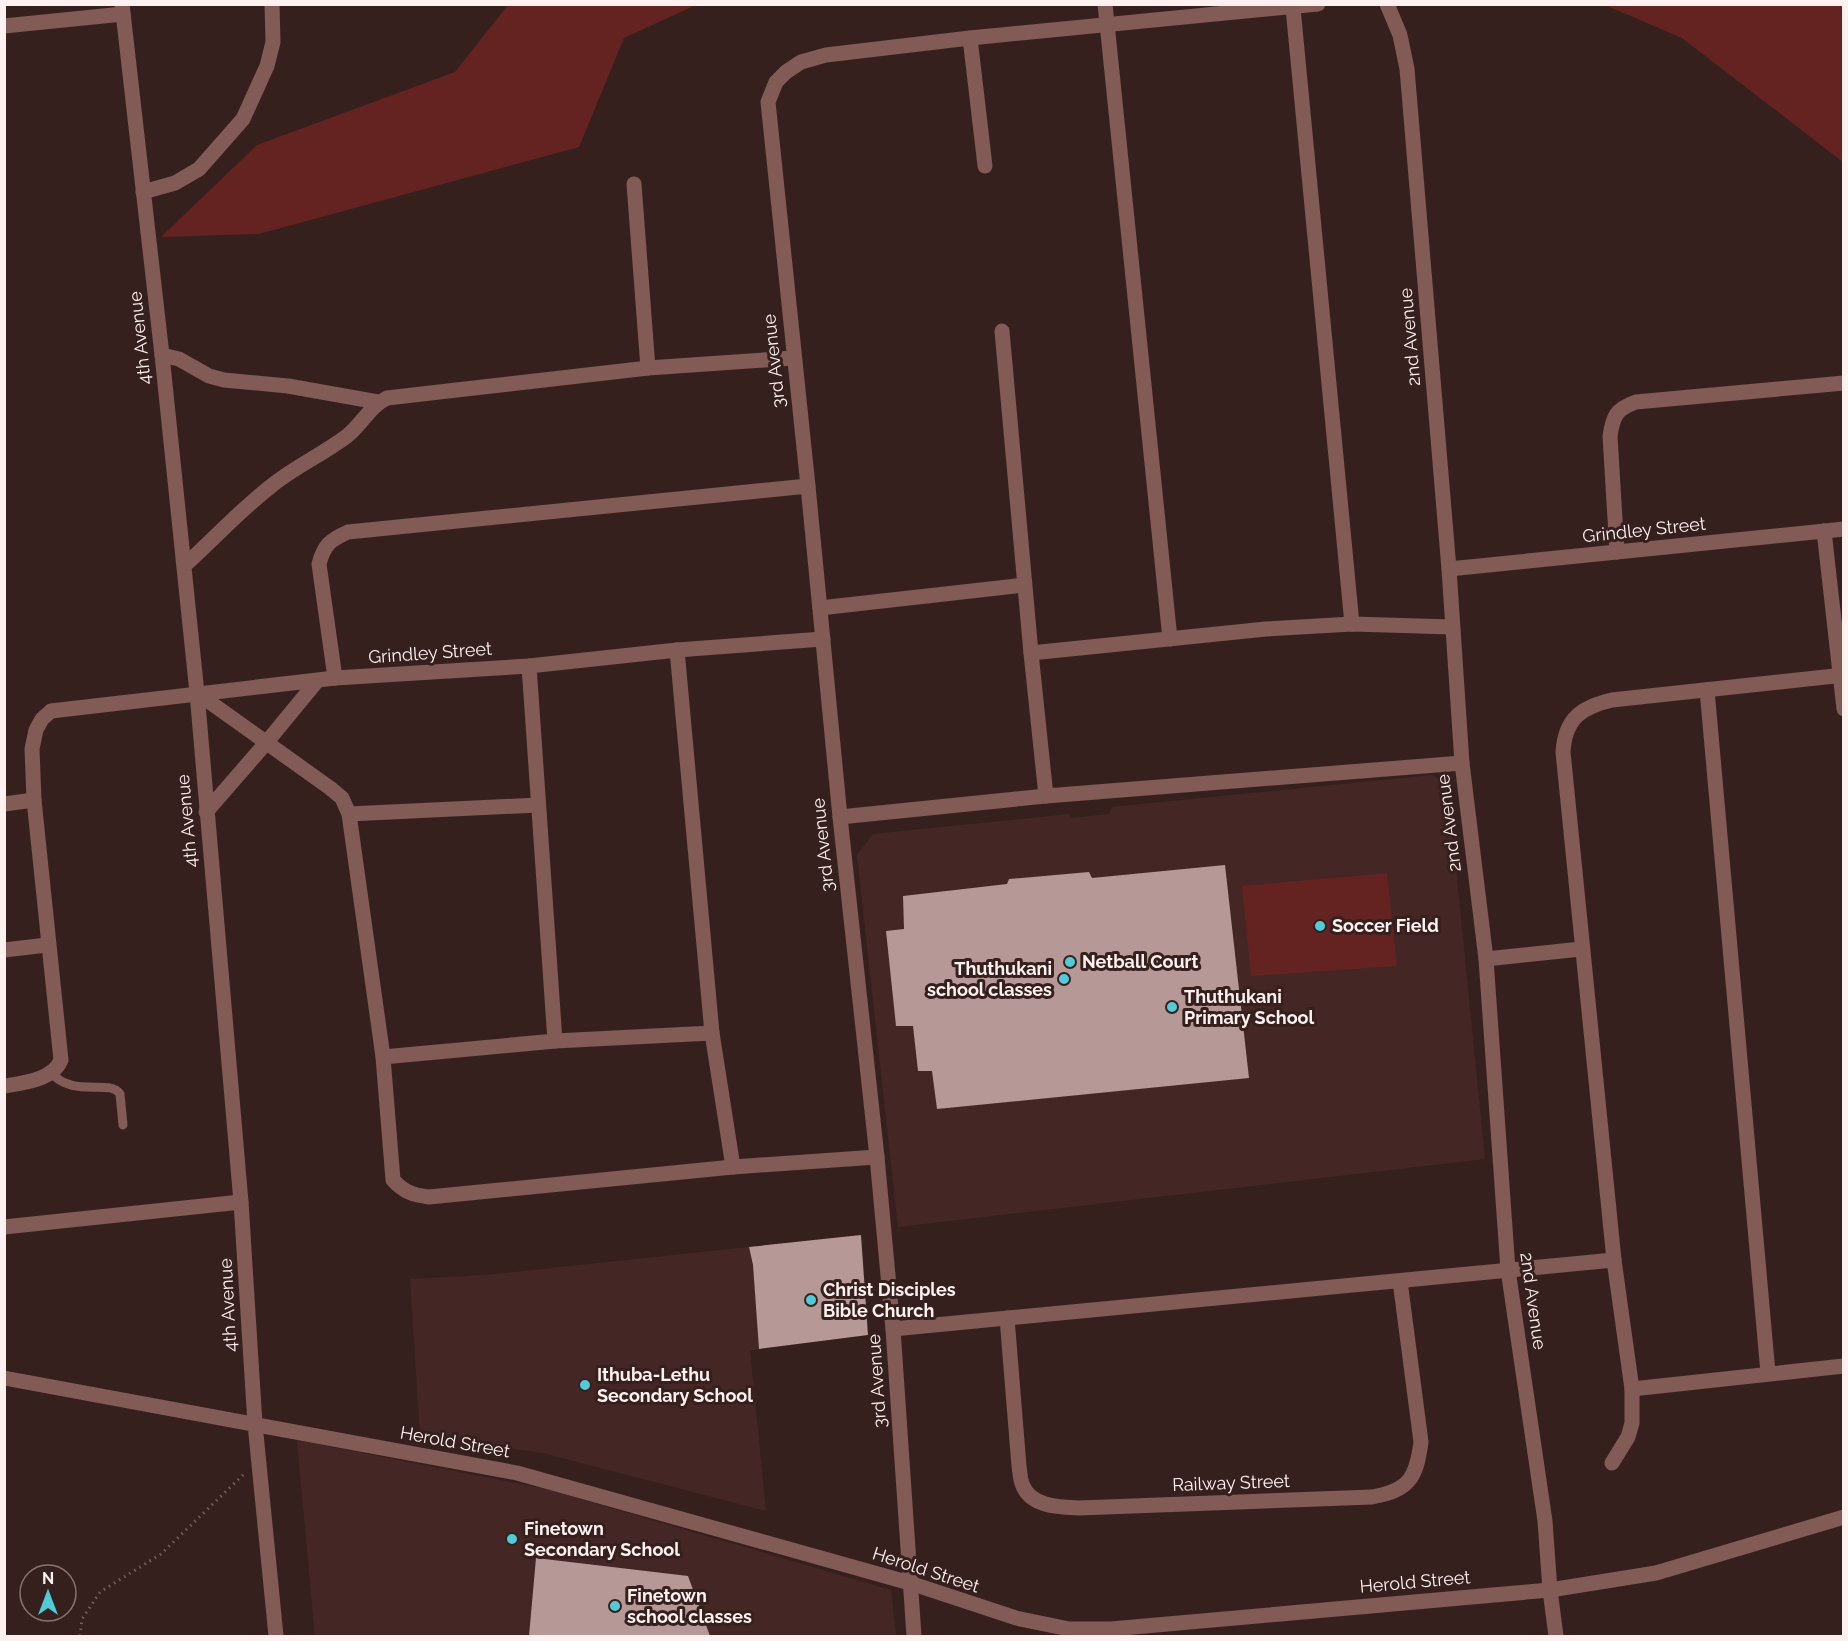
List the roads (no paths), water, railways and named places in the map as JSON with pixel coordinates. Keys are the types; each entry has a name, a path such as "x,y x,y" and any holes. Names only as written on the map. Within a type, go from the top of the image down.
{"street":[{"path":"143,192 175,183 199,169 243,119 267,66 273,42 272,4"},
{"path":"1105,4 1170,639"},
{"path":"986,166 970,38 1318,4"},
{"name":"2nd Avenue","path":"1387,4 1400,35 1407,69 1449,569 1462,763 1486,959 1508,1270 1545,1521 1550,1590 1557,1636"},
{"path":"1293,8 1352,624"},
{"path":"4,26 122,9"},
{"name":"4th Avenue","path":"122,9 184,566 241,1202 258,1459 276,1636"},
{"name":"3rd Avenue","path":"914,1636 893,1329 877,1157 840,817 768,102 776,82 801,62 826,55 970,38"},
{"path":"634,184 648,368"},
{"path":"1002,331 1030,653 1046,796"},
{"path":"162,355 179,359 209,376 224,380 288,387 378,402 398,396 648,368 793,358"},
{"path":"1617,552 1610,436 1612,419 1622,406 1636,402 1844,383"},
{"path":"184,566 271,486 318,457 354,430 378,402"},
{"path":"335,678 319,564 331,540 348,532 808,486"},
{"name":"Grindley Street","path":"1449,569 1844,529"},
{"path":"1824,531 1842,675 1844,709"},
{"path":"819,608 1024,585"},
{"path":"1030,653 1266,629 1352,624 1452,627"},
{"name":"Grindley Street","path":"34,800 33,750 36,730 42,719 51,711 335,678 529,666 677,650 823,639"},
{"path":"677,650 712,1033 733,1167"},
{"path":"529,666 555,1041"},
{"path":"1612,1463 1628,1437 1632,1423 1632,1389 1614,1260 1581,950 1563,752 1564,738 1575,717 1590,705 1612,700 1842,675"},
{"path":"206,812 317,681"},
{"path":"1707,690 1768,1373"},
{"path":"196,693 330,788 342,798 349,814 382,1057 393,1180 404,1191 414,1195 440,1196 733,1167 877,1157"},
{"path":"840,817 1046,796 1462,763"},
{"path":"4,804 34,800 47,945 61,1055 59,1064 39,1079 4,1086"},
{"path":"349,814 538,805"},
{"path":"4,950 47,945"},
{"path":"1486,959 1581,950"},
{"path":"382,1057 555,1041 712,1033"},
{"path":"4,1227 241,1202"},
{"path":"893,1329 1614,1260"},
{"name":"Railway Street","path":"1007,1318 1019,1466 1023,1486 1035,1500 1052,1506 1079,1508 1372,1497 1392,1493 1405,1485 1413,1475 1421,1442 1400,1281"},
{"path":"1632,1389 1844,1366"},
{"name":"Herold Street","path":"4,1378 518,1473 910,1583 1016,1618 1069,1629 1111,1629 1550,1590 1656,1573 1844,1517"}],"lane":[{"path":"50,1072 56,1078 73,1086 107,1087 117,1090 120,1094 123,1125"}],"place":[{"name":"Soccer Field","path":"1320,926"},
{"name":"Netball Court","path":"1070,962"},
{"name":"Thuthukani school classes","path":"1064,979"},
{"name":"Thuthukani Primary School","path":"1172,1007"},
{"name":"Christ Disciples Bible Church","path":"811,1300"},
{"name":"Ithuba-Lethu Secondary School","path":"585,1385"},
{"name":"Finetown Secondary School","path":"512,1539"},
{"name":"Finetown school classes","path":"615,1606"}]}
